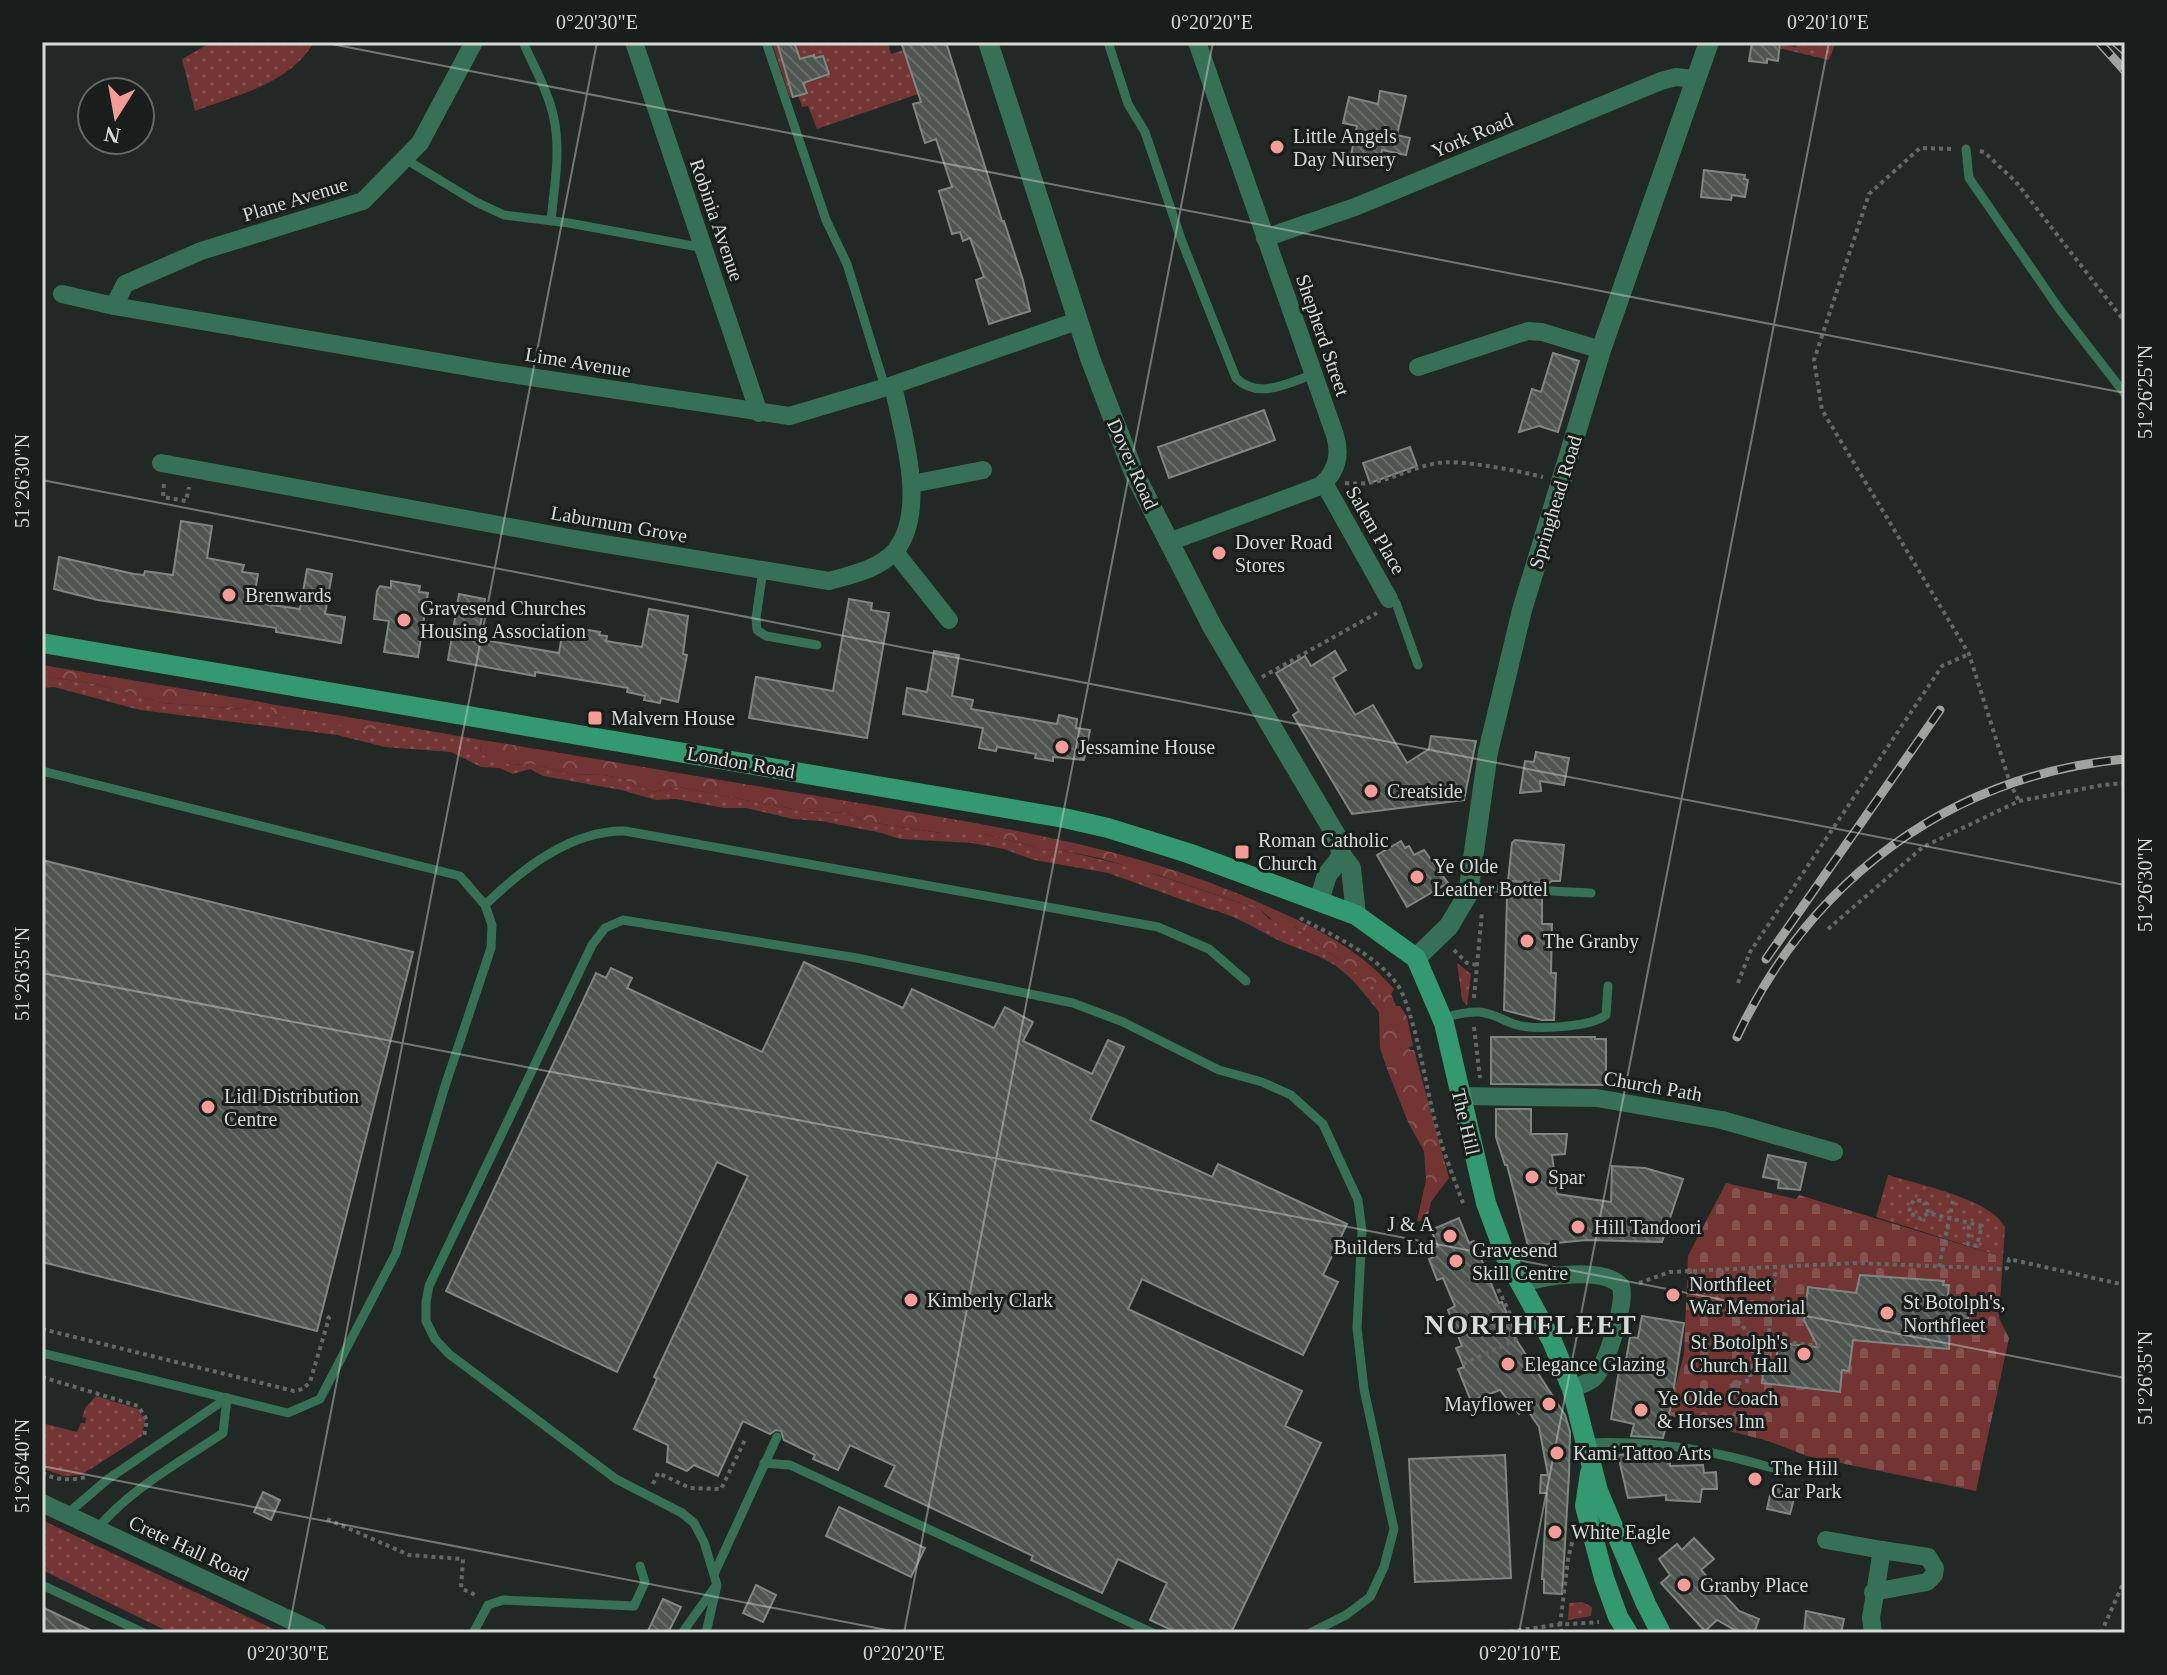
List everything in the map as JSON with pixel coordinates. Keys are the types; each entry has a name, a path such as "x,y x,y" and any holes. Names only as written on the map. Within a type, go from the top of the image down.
{"main road":[{"name":"London Road","path":"42,643 1064,818 1136,836 1356,915 1416,958"},
{"name":"The Hill","path":"1416,958 1442,1018 1486,1203 1506,1257 1572,1389 1598,1491 1661,1633"},
{"path":"1589,1452 1585,1506 1609,1591 1618,1617 1628,1633"}],"street":[{"name":"Plane Avenue","path":"114,306 125,284 201,251 363,201 420,143 474,42"},
{"name":"Robinia Avenue","path":"634,42 759,413"},
{"name":"Dover Road","path":"988,42 1077,321 1118,434 1169,542 1246,686 1331,827 1342,856 1351,868 1356,915"},
{"name":"Shepherd Street","path":"1197,42 1338,446 1337,465 1325,482"},
{"name":"Springhead Road","path":"1416,958 1441,934 1457,915 1467,896 1477,888 1484,776 1500,694 1522,610 1601,350 1709,42"},
{"name":"York Road","path":"1265,238 1355,207 1661,81 1679,77 1695,79"},
{"name":"Lime Avenue","path":"62,294 114,306 497,372 789,416 889,386 1077,321"},
{"path":"1418,367 1528,331 1542,332 1601,350"},
{"path":"889,386 912,484 908,529 895,552 949,620"},
{"path":"912,484 983,470"},
{"name":"Laburnum Grove","path":"162,471 829,581 866,571 895,552"},
{"path":"1169,542 1314,489 1325,482"},
{"name":"Salem Place","path":"1325,482 1389,599"},
{"path":"1319,901 1327,875 1342,856"},
{"name":"Church Path","path":"1459,1096 1597,1098 1722,1120 1834,1152"},
{"path":"1520,1284 1543,1277 1592,1275 1614,1279 1622,1289 1621,1309 1600,1367 1591,1380 1572,1389"},
{"name":"Crete Hall Road","path":"42,1503 318,1633"},
{"path":"1826,1540 1928,1557 1935,1568 1934,1575 1927,1582 1873,1592"},
{"path":"1873,1633 1873,1592 1882,1550"}],"lane":[{"path":"523,42 552,110 556,128 551,221"},
{"path":"766,42 826,220 847,264 889,386"},
{"path":"1108,42 1128,104 1145,132 1181,239 1236,378 1246,387 1265,390 1312,375"},
{"path":"1966,149 1969,178 2060,310 2125,394"},
{"path":"405,158 493,211 516,218 551,221 704,248"},
{"path":"763,570 757,630 766,636 817,645"},
{"path":"1389,599 1396,603 1418,665"},
{"path":"42,771 460,876 485,905 492,925 490,951 444,1089 396,1253 320,1399 288,1413 42,1353"},
{"path":"485,905 531,865 584,837 603,831 625,831 1158,927 1209,949 1246,981"},
{"path":"1477,888 1591,893"},
{"path":"706,1633 717,1585 715,1572 694,1523 648,1494 616,1479 449,1354 432,1334 425,1311 429,1286 592,945 605,928 623,920 884,963 1073,1003 1123,1022 1219,1070 1262,1082 1291,1095 1323,1124 1358,1200 1362,1231 1357,1328 1364,1389 1394,1529 1384,1567 1370,1597 1346,1615 1310,1633"},
{"path":"1442,1018 1473,1012 1490,1014 1522,1025 1561,1026 1591,1022 1606,1015 1608,986"},
{"path":"67,1514 108,1479 227,1398"},
{"path":"97,1529 133,1495 223,1433 227,1398"},
{"path":"715,1572 777,1437"},
{"path":"1589,1452 1672,1444 1786,1472"},
{"path":"764,1463 790,1465 1153,1633"},
{"path":"473,1633 488,1605 503,1600 634,1606 645,1582 640,1566"},
{"path":"42,1585 144,1633"},
{"path":"682,1633 717,1585"}],"path":[{"path":"2019,801 2010,783 1969,654 1822,410 1814,360 1869,194 1920,148 1984,152 2016,182 2125,322"},
{"path":"1325,482 1368,485 1439,462 1511,469 1544,477"},
{"path":"162,471 163,497 186,501 189,486 195,481"},
{"path":"1246,686 1387,607 1389,599"},
{"path":"1738,983 1750,952 1942,666 1969,654"},
{"path":"1828,929 1923,847 2019,801 2125,783"},
{"path":"1477,888 1477,965 1473,1012 1484,1096"},
{"path":"1441,934 1465,962 1477,965"},
{"path":"1914,1200 1924,1201 1929,1208 1928,1213 1921,1219 1909,1213 1914,1200"},
{"path":"1939,1267 1953,1201"},
{"path":"1928,1213 1982,1226 1977,1246 1968,1244 1969,1223"},
{"path":"1622,1289 1670,1272 1856,1263 2003,1269 2007,1268 2009,1259 2125,1285"},
{"path":"1768,1340 1776,1268"},
{"path":"1692,1272 1754,1339 1823,1346"},
{"path":"42,1329 294,1391 303,1389 310,1382 329,1317 326,1315"},
{"path":"1463,1364 1542,1324"},
{"path":"1730,1386 1750,1380 1754,1339"},
{"path":"42,1377 138,1406 146,1414 148,1423 141,1441"},
{"path":"648,1494 658,1473 690,1488 721,1489 745,1440"},
{"path":"42,1473 57,1479 73,1480 92,1473"},
{"path":"1562,1633 1560,1626 1570,1550 1587,1513"},
{"path":"327,1519 409,1555 464,1558 461,1588 488,1605"},
{"path":"2101,1633 2125,1579"},
{"path":"1502,1633 1607,1620"}],"green space":[{"path":"212,42 314,42 304,56 277,78 195,111 182,59"},
{"path":"894,42 888,44 891,54 907,49 928,74 913,79 918,94 817,129 808,106 802,107 798,95 790,98 772,43"},
{"path":"1798,42 1836,42 1829,60 1778,48 1778,44 1796,47"},
{"path":"42,665 256,701 244,709 162,703 96,684 42,676"},
{"path":"42,676 96,684 162,703 244,709 256,701 270,704 273,715 315,718 372,730 389,724 482,740 480,753 511,765 532,764 569,774 620,778 653,792 679,787 803,811 847,813 862,820 893,826 941,833 979,833 1039,850 1057,849 1136,868 1261,910 1269,919 1292,925 1366,980 1377,982 1385,1007 1379,1012 1360,988 1332,963 1230,916 1108,873 1034,860 1004,849 972,843 900,839 746,808 724,808 676,799 656,800 621,790 543,776 530,769 513,774 499,768 481,767 451,752 385,747 337,735 140,710 54,687 42,688"},
{"path":"270,704 389,724 372,730 315,719 308,721 272,715"},
{"path":"482,740 1053,838 1162,867 1216,885 1286,915 1352,951 1394,989 1391,994 1396,1006 1400,1006 1407,1017 1413,1046 1409,1047 1414,1050 1449,1178 1431,1202 1427,1221 1417,1221 1426,1180 1424,1151 1408,1122 1380,1048 1379,1012 1385,1007 1377,983 1366,980 1292,925 1279,926 1261,910 1099,858 1057,849 1039,850 979,833 941,833 893,826 862,820 847,813 803,811 679,787 653,792 620,778 569,774 532,764 511,765 480,753"},
{"path":"1457,963 1471,974 1467,1006 1462,999"},
{"path":"1888,1175 1952,1194 1985,1208 2005,1227 2003,1257 1876,1217"},
{"path":"1726,1183 1796,1199 1799,1195 2003,1257 1999,1318 2009,1338 1976,1491 1807,1456 1768,1441 1668,1415 1684,1354 1688,1256"},
{"path":"96,1396 138,1409 145,1420 142,1436 81,1475 63,1476 42,1468 42,1423 77,1432 81,1423 85,1423 86,1418 82,1417 86,1407"},
{"path":"42,1520 282,1633 171,1633 42,1570"},
{"path":"1582,1602 1592,1607 1591,1616 1568,1620 1569,1603"}],"building":[{"path":"777,42 794,42 800,59 823,56 829,74 803,83 807,93 793,97"},
{"path":"901,42 946,42 1023,280 1030,311 989,324 976,280 984,277 970,238 963,241 960,232 952,234 939,191 952,187 936,139 925,143 913,104 921,102"},
{"path":"1752,42 1780,42 1778,61 1749,61"},
{"path":"1380,91 1406,96 1397,135 1410,138 1406,155 1382,150 1380,161 1351,155 1357,126 1343,123 1349,97 1378,104"},
{"path":"1704,170 1745,175 1744,179 1748,180 1745,197 1732,195 1731,200 1701,197"},
{"path":"1553,353 1579,361 1558,432 1539,426 1519,432 1532,389 1541,392"},
{"path":"1264,410 1275,440 1169,478 1158,447"},
{"path":"1410,447 1417,466 1370,483 1363,463"},
{"path":"181,521 212,526 207,558 244,565 242,572 258,574 253,602 300,609 307,569 332,574 325,614 345,617 341,643 276,632 276,628 98,600 54,589 59,557 134,574 144,575 145,571 173,575"},
{"name":"Gravesend Churches Housing Association","path":"391,581 420,586 419,592 428,593 418,657 384,652 389,621 374,619 377,591 380,586 391,588"},
{"path":"459,594 485,599 478,639 559,653 563,629 571,631 571,627 600,632 599,635 607,636 606,641 642,647 649,609 688,616 683,654 687,655 678,702 661,698 660,703 644,700 645,696 627,692 628,688 535,672 535,676 448,660"},
{"path":"849,599 872,603 871,610 889,613 867,738 749,718 756,677 833,691"},
{"path":"934,651 959,655 952,696 973,700 971,709 1057,724 1059,715 1077,719 1076,728 1090,730 1084,760 1053,757 1053,761 1035,758 1036,754 997,747 996,751 979,748 983,728 903,714 907,688 927,692"},
{"path":"1335,651 1346,670 1333,678 1355,715 1373,705 1407,763 1429,749 1431,736 1476,741 1464,800 1352,814 1293,715 1299,711 1276,673 1305,656 1311,666"},
{"path":"1536,752 1569,758 1564,785 1540,781 1541,791 1520,793 1525,761 1534,762"},
{"path":"1515,840 1564,845 1560,881 1508,881 1512,843"},
{"name":"Ye Olde Leather Bottel","path":"1401,841 1405,848 1409,846 1414,855 1424,850 1448,883 1407,907 1377,855"},
{"name":"Lidl Distribution Centre","path":"42,860 413,952 317,1331 42,1262"},
{"path":"1507,896 1542,898 1542,924 1552,924 1551,973 1556,973 1554,1020 1504,1010"},
{"name":"Kimberly Clark","path":"804,962 903,1008 912,989 994,1028 1005,1007 1033,1022 1023,1041 1092,1074 1108,1040 1124,1047 1090,1120 1212,1177 1218,1164 1347,1224 1323,1275 1338,1282 1303,1355 1142,1279 1128,1309 1302,1391 1285,1426 1321,1443 1231,1633 1178,1633 1150,1620 1167,1583 1118,1559 1102,1593 1031,1560 1033,1556 885,1486 895,1466 850,1445 838,1470 813,1459 815,1455 784,1440 781,1431 770,1434 743,1421 718,1476 694,1465 687,1471 667,1462 668,1445 634,1429 657,1379 654,1377 748,1176 717,1162 617,1372 446,1291 596,973 606,978 611,968 632,978 627,988 762,1052"},
{"path":"1491,1037 1606,1039 1606,1085 1491,1084"},
{"path":"1496,1109 1531,1109 1531,1134 1567,1134 1565,1154 1552,1155 1557,1194 1611,1202 1612,1166 1645,1168 1683,1179 1662,1242 1586,1240 1528,1246 1507,1165 1496,1137"},
{"path":"1768,1155 1806,1163 1800,1190 1778,1188 1779,1180 1763,1177"},
{"path":"1459,1218 1469,1243 1474,1241 1499,1303 1502,1302 1516,1334 1515,1338 1565,1415 1570,1432 1562,1594 1544,1593 1542,1579 1547,1493 1540,1493 1541,1475 1548,1475 1539,1427 1526,1408 1519,1414 1500,1390 1471,1401 1458,1369 1464,1367 1456,1348 1462,1346 1448,1310 1455,1306 1443,1278 1437,1280 1429,1259 1436,1256 1433,1248 1438,1246 1431,1230"},
{"name":"St Botolph's, Northfleet","path":"1860,1275 1944,1281 1943,1285 1949,1285 1947,1303 1952,1304 1951,1308 1969,1310 1967,1328 1950,1326 1949,1349 1853,1340 1849,1371 1842,1370 1840,1392 1762,1383 1764,1360 1776,1362 1778,1343 1818,1347 1804,1320 1808,1287 1856,1293"},
{"path":"1642,1316 1684,1323 1663,1438 1631,1436 1634,1424 1611,1419 1619,1371 1624,1372 1630,1337 1638,1338"},
{"path":"1628,1450 1670,1454 1670,1466 1703,1465 1704,1473 1716,1472 1717,1489 1702,1489 1700,1502 1666,1500 1666,1495 1628,1498 1618,1455 1627,1454"},
{"path":"1505,1455 1511,1578 1415,1582 1409,1459"},
{"path":"1772,1486 1796,1491 1790,1514 1767,1509"},
{"path":"263,1492 280,1500 271,1520 254,1512"},
{"path":"839,1507 925,1548 911,1577 826,1536"},
{"name":"Granby Place","path":"1694,1538 1714,1559 1701,1570 1739,1611 1759,1619 1754,1633 1740,1633 1717,1620 1705,1631 1661,1583 1670,1575 1659,1559 1677,1544 1682,1550"},
{"path":"756,1585 776,1595 763,1622 743,1613"},
{"path":"663,1599 681,1607 668,1633 647,1633"},
{"path":"42,1607 96,1633 42,1633"},
{"path":"1806,1611 1844,1619 1841,1633 1804,1633"}],"railway":[{"path":"2099,42 2125,71"},
{"path":"2115,42 2125,51"},
{"path":"1766,959 1940,710"},
{"path":"1737,1037 1767,981 1804,930 1846,884 1893,845 1945,813 2001,787 2061,769 2125,759"}],"place":[{"name":"Little Angels Day Nursery","path":"1277,147"},
{"name":"Dover Road Stores","path":"1219,553"},
{"name":"Brenwards","path":"229,595"},
{"name":"Gravesend Churches Housing Association","path":"404,620"},
{"name":"Malvern House","path":"595,718"},
{"name":"Jessamine House","path":"1062,747"},
{"name":"Creatside","path":"1371,791"},
{"name":"Roman Catholic Church","path":"1242,852"},
{"name":"Ye Olde Leather Bottel","path":"1417,877"},
{"name":"The Granby","path":"1527,941"},
{"name":"Lidl Distribution Centre","path":"208,1107"},
{"name":"Spar","path":"1532,1177"},
{"name":"Hill Tandoori","path":"1578,1227"},
{"name":"J & A Builders Ltd","path":"1450,1236"},
{"name":"Gravesend Skill Centre","path":"1456,1261"},
{"name":"Northfleet War Memorial","path":"1673,1295"},
{"name":"Kimberly Clark","path":"911,1300"},
{"name":"St Botolph's, Northfleet","path":"1887,1313"},
{"name":"St Botolph's Church Hall","path":"1804,1354"},
{"name":"Elegance Glazing","path":"1508,1364"},
{"name":"Mayflower","path":"1549,1404"},
{"name":"Ye Olde Coach & Horses Inn","path":"1641,1410"},
{"name":"Kami Tattoo Arts","path":"1557,1453"},
{"name":"The Hill Car Park","path":"1755,1479"},
{"name":"White Eagle","path":"1555,1532"},
{"name":"Granby Place","path":"1684,1585"}],"district":[{"name":"NORTHFLEET","path":"1531,1324"}]}
